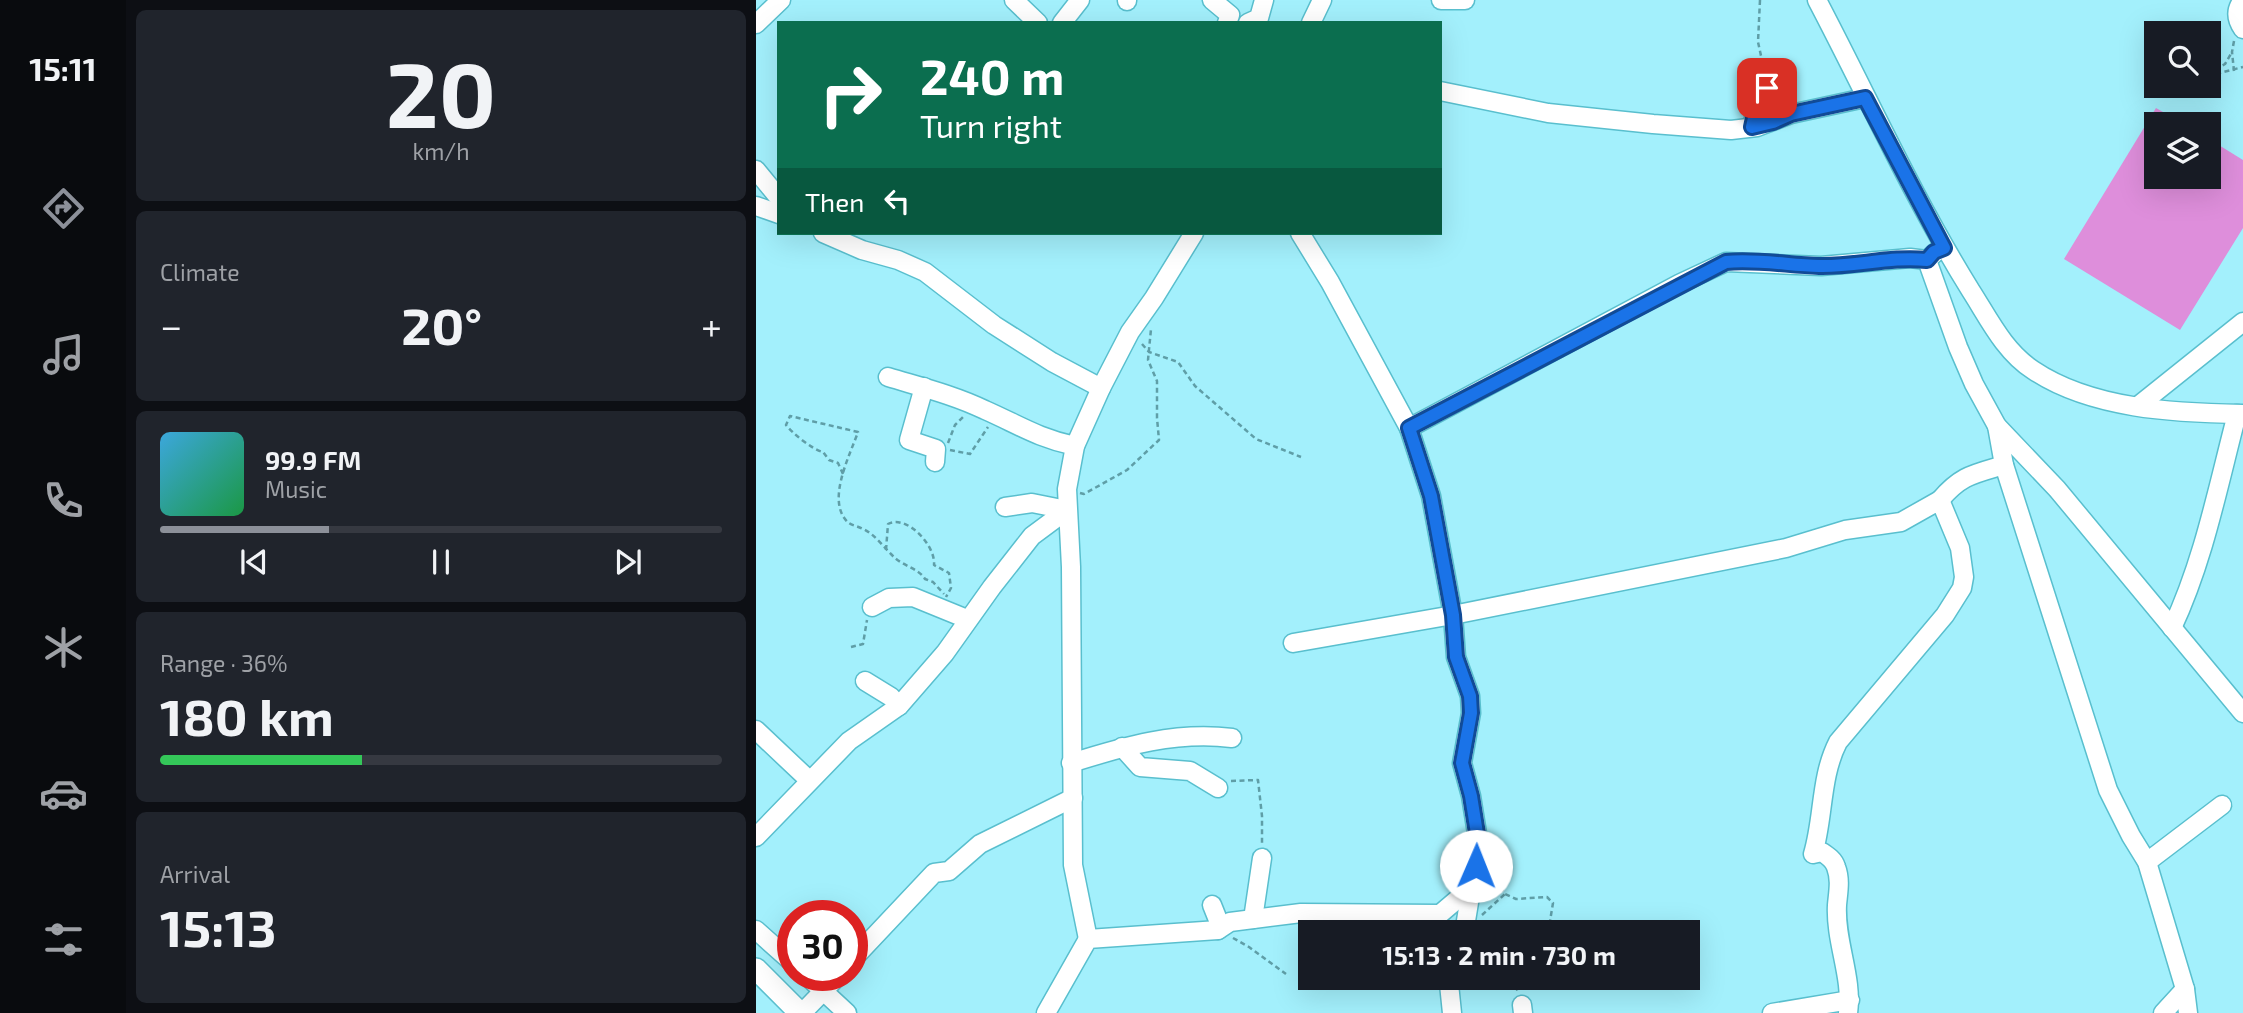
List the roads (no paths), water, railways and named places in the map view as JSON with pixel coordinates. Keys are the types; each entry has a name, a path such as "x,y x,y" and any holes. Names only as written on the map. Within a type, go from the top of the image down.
{"main road":[{"path":"756,970 801,1013"}],"street":[{"path":"756,24 781,0"},
{"path":"1014,0 1036,21"},
{"path":"1064,21 1080,0"},
{"path":"1212,0 1230,15 1230,21"},
{"path":"1255,21 1264,0"},
{"path":"1312,21 1322,0"},
{"path":"1441,0 1465,0"},
{"path":"2241,27 2237,21 2238,7 2242,1"},
{"path":"1825,3 1865,98 1944,248 2016,357 2032,370 2080,394 2173,412 2240,414 2187,596 2172,628"},
{"path":"1752,127 1754,118 1766,112 1767,88"},
{"path":"1442,91 1548,113 1731,130 1865,98"},
{"path":"756,170 777,196"},
{"path":"756,206 777,213"},
{"path":"828,235 925,272 995,325 1052,362 1101,388"},
{"path":"1046,1013 1088,939 1073,865 1071,567 1067,510 1075,446 1130,331 1193,235"},
{"path":"1301,235 1330,282 1409,428 1431,496 1453,615 1456,657 1470,696 1471,713 1462,763 1471,796 1480,852 1466,920"},
{"path":"1927,260 1934,252 1944,248"},
{"path":"1409,428 1726,262 1821,266 1910,258 1927,260"},
{"path":"1927,260 1958,347 1997,426 2057,489 2243,713"},
{"path":"2138,406 2243,322"},
{"path":"888,377 969,403 1047,440 1075,446"},
{"path":"923,387 909,440 936,449 934,462"},
{"path":"1997,426 2004,466 2108,790 2147,862 2185,989 2188,1013"},
{"path":"1293,643 1707,566 1786,548 1845,530 1901,522 1940,500 1953,484 1965,477 2004,466"},
{"path":"1772,1013 1849,1007 1837,931 1837,869 1822,852 1813,854 1819,834 1828,767 1838,742 1945,615 1962,588 1964,577 1960,548 1940,500"},
{"path":"1005,507 1032,503 1067,510"},
{"path":"756,837 849,741 899,706 944,653 1032,536 1067,510"},
{"path":"872,607 889,598 913,597 967,619"},
{"path":"865,681 891,697 899,706"},
{"path":"756,730 809,780"},
{"path":"1071,762 1161,738 1209,735 1232,738"},
{"path":"1122,747 1140,767 1190,771 1218,788"},
{"path":"868,943 934,873 949,872 980,844 1073,798"},
{"path":"2147,862 2222,805"},
{"path":"1253,919 1262,858"},
{"path":"1377,920 1440,914 1467,891 1473,880"},
{"path":"1212,905 1219,920 1218,930"},
{"path":"1088,939 1218,930 1230,922 1301,913 1323,920"},
{"path":"756,930 777,949"},
{"path":"2163,1013 2185,989"},
{"path":"1450,990 1452,1013"},
{"path":"801,1013 823,991 847,1013"}]}
